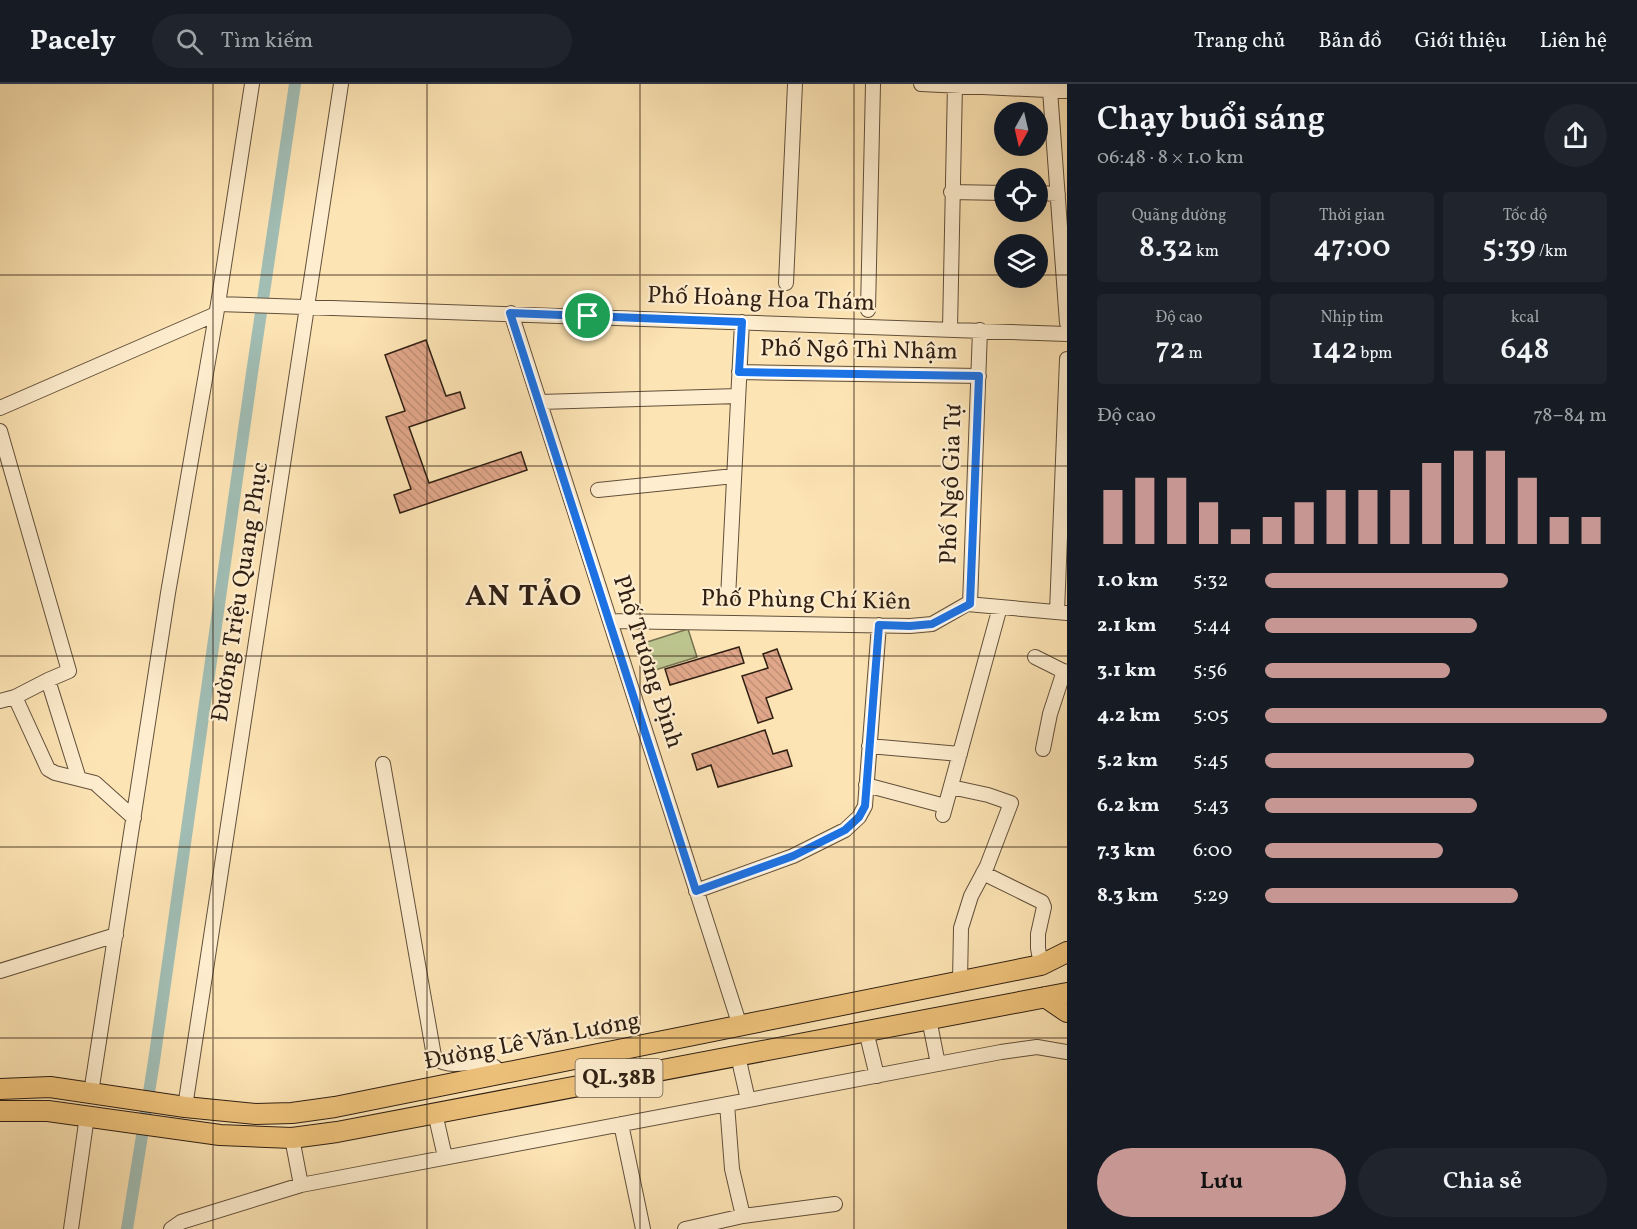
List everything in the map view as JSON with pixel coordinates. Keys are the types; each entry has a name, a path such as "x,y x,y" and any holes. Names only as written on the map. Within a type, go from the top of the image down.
{"highway":[{"name":"Đường Lê Văn Lương","path":"0,1089 50,1087 179,1106 256,1114 292,1113 335,1107 1041,965 1067,952"},
{"name":"QL.38B","path":"0,1111 48,1111 220,1135 292,1138 337,1132 1067,993"},
{"path":"1045,997 1067,1012"}],"street":[{"path":"97,1094 116,935 166,605 217,309 252,84"},
{"name":"Đường Triệu Quang Phục","path":"179,1106 309,306 341,84"},
{"path":"786,283 795,84"},
{"path":"868,310 873,84"},
{"path":"921,84 1067,91"},
{"path":"950,329 951,192 955,85"},
{"path":"1050,90 1067,322"},
{"path":"951,192 994,193"},
{"path":"1048,194 1058,194"},
{"name":"Phố Hoàng Hoa Thám","path":"217,309 240,304 309,306 1067,334"},
{"path":"0,408 217,309"},
{"name":"Phố Trương Định","path":"510,313 740,1026"},
{"path":"728,598 742,322"},
{"name":"Phố Ngô Gia Tự","path":"970,604 980,330"},
{"path":"970,604 1062,613 1067,359"},
{"name":"Phố Ngô Thì Nhậm","path":"739,372 979,376"},
{"path":"540,402 738,396"},
{"path":"0,431 69,671 15,697 0,701"},
{"path":"598,490 734,476"},
{"name":"Phố Phùng Chí Kiên","path":"610,621 910,626 932,624 970,604"},
{"path":"866,785 944,810 1000,607"},
{"path":"696,891 793,856 845,830 859,817 865,806 879,625"},
{"path":"1035,657 1065,672 1050,714 1043,749"},
{"path":"48,680 79,779"},
{"path":"15,697 48,769 55,773 90,781 100,787 134,818"},
{"path":"869,746 960,754"},
{"path":"383,764 434,1056 441,1061 453,1064 490,1063 497,1067 501,1074"},
{"path":"951,787 988,795 1011,803 998,840 970,896 961,928 960,981"},
{"path":"983,873 1042,902 1044,907 1038,948 1041,965"},
{"path":"0,971 116,935"},
{"path":"928,1020 938,1064"},
{"path":"866,1031 877,1076"},
{"path":"171,1229 181,1222 301,1185 938,1064 1037,1047 1067,1052"},
{"path":"738,1056 748,1100"},
{"path":"727,1104 732,1169 743,1216"},
{"path":"435,1113 445,1157"},
{"path":"70,1229 92,1117"},
{"path":"621,1124 643,1229"},
{"path":"292,1138 301,1185"},
{"path":"685,1229 743,1216 835,1204"}],"green space":[{"path":"688,629 697,657 652,671 644,643"}],"building":[{"path":"426,340 446,396 460,392 465,408 409,427 429,483 521,452 527,470 400,513 394,495 411,489 386,417 405,411 385,355"},
{"path":"739,647 744,663 670,685 665,669"},
{"path":"777,649 792,689 766,698 773,718 758,723 742,676 768,668 763,654"},
{"path":"765,730 773,754 787,750 792,766 718,787 711,765 697,770 692,754"}],"waterway":[{"path":"127,1229 154,1061 295,84"}],"district":[{"name":"AN TẢO","path":"524,597"}],"route":[{"path":"510,313 588,316 742,322 739,372 979,376 970,604 968,603 932,624 879,625 865,806 859,817 845,830 793,856 696,891 510,313"}]}
